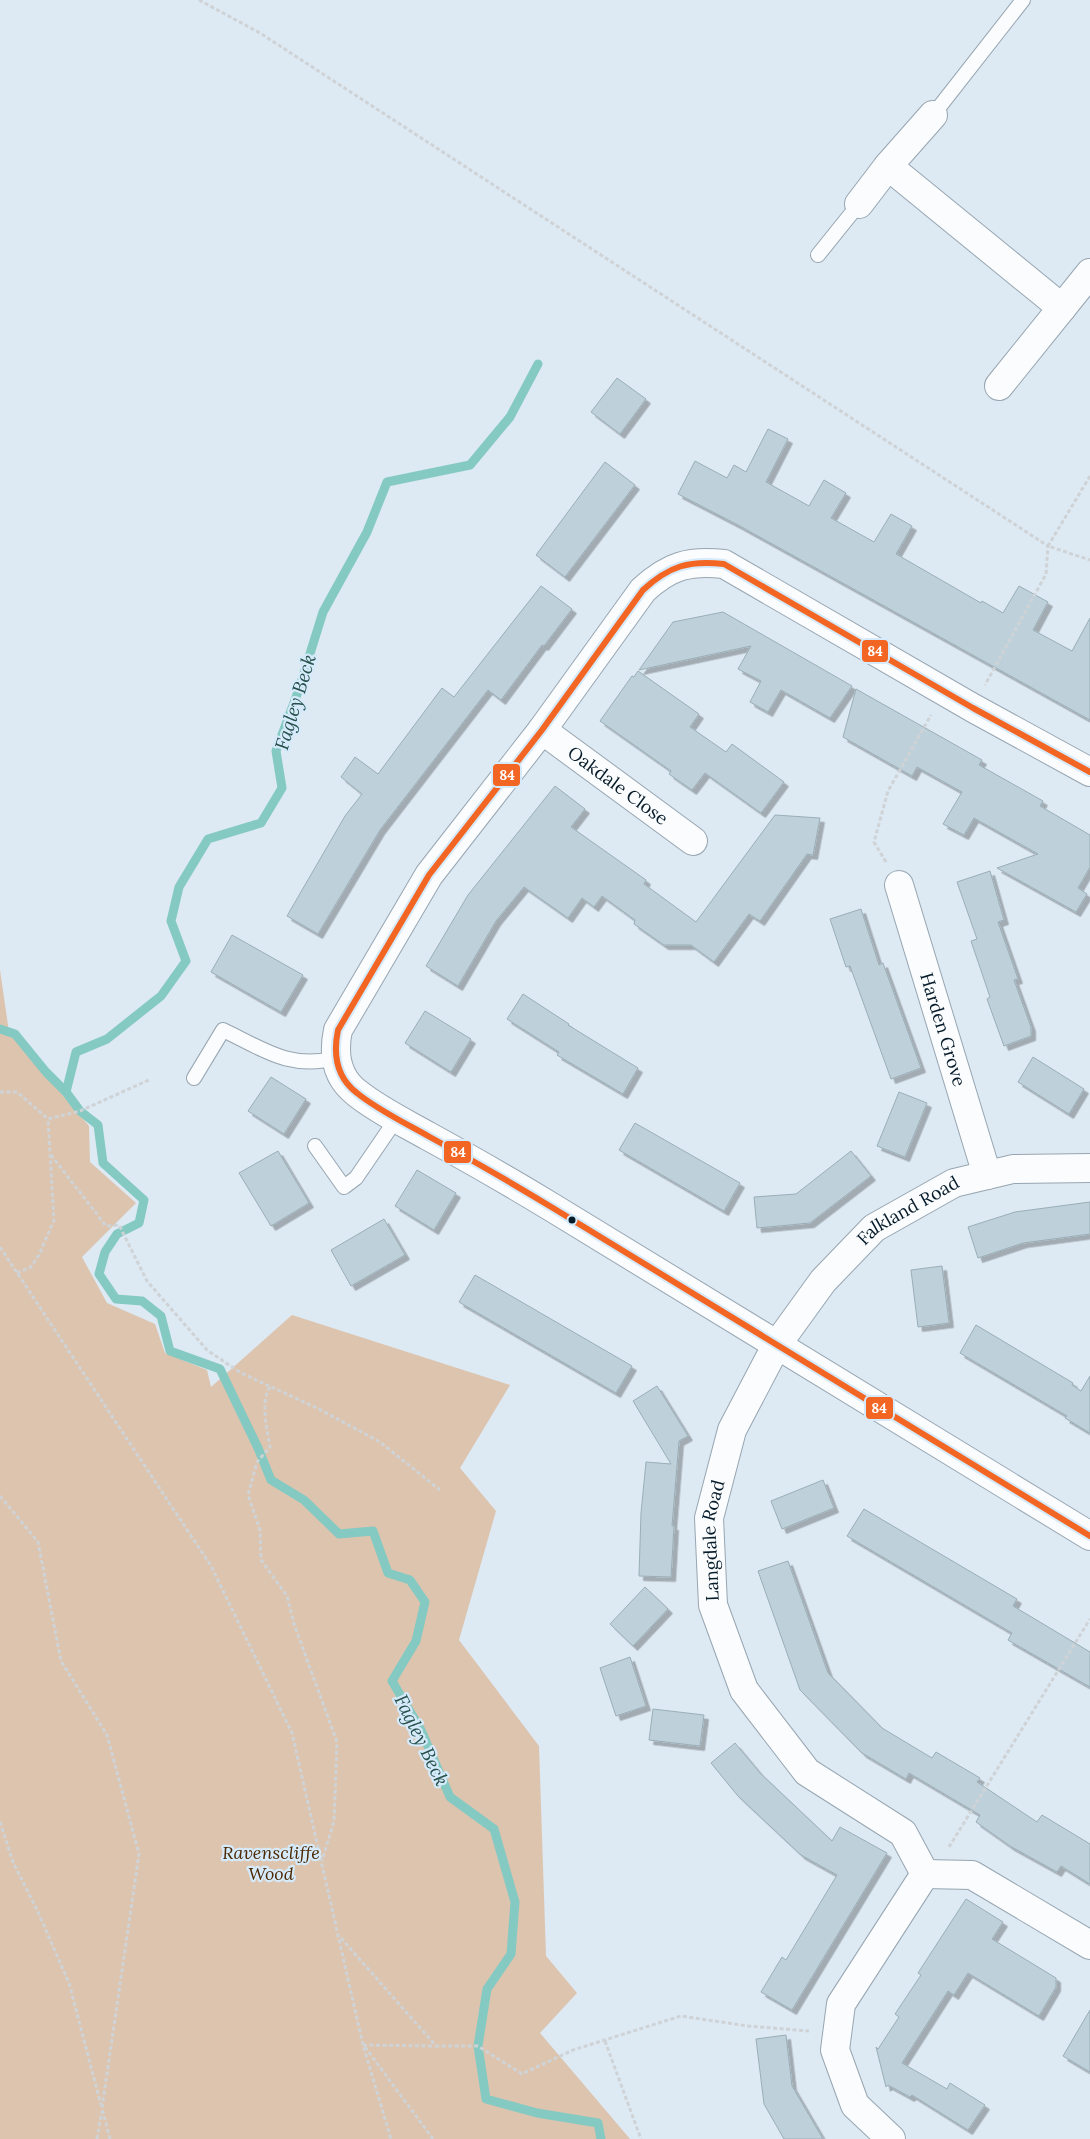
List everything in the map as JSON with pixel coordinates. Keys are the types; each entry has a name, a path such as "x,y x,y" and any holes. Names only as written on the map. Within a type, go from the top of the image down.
{"street":[{"path":"859,204 888,166 933,115"},
{"path":"888,166 1062,308"},
{"path":"999,386 1090,273"},
{"path":"1090,772 973,708 724,564 706,562 688,564 672,569 656,578 643,590 542,730 429,875 338,1030 335,1044 340,1072 347,1084 357,1093 397,1118 514,1184 776,1346 1090,1536"},
{"name":"Oakdale Close","path":"542,730 693,841"},
{"name":"Harden Grove","path":"899,885 987,1175"},
{"name":"Falkland Road","path":"776,1346 823,1281 874,1228 954,1183 1013,1168 1090,1168"},
{"name":"Langdale Road","path":"776,1346 732,1430 709,1518 713,1605 744,1690 807,1772 903,1833 925,1874"},
{"path":"891,2139 855,2104 835,2050 837,2033 841,2004 925,1874 972,1875 1090,1945"}],"lane":[{"path":"933,115 1023,0"},
{"path":"818,255 859,204"},
{"path":"194,1078 223,1030 291,1061 306,1063 336,1058"},
{"path":"315,1146 344,1187 356,1178 397,1118"}],"path":[{"path":"199,0 269,38 1048,546 1090,560"},
{"path":"984,688 1046,574 1048,546 1090,476"},
{"path":"899,885 874,842 888,790 931,713"},
{"path":"48,1118 80,1111 151,1079"},
{"path":"0,1092 17,1092 48,1118 54,1220 39,1255 31,1267 17,1273"},
{"path":"51,1155 106,1226 119,1225 147,1281 207,1350 240,1373 317,1408 380,1442 440,1490"},
{"path":"0,1247 211,1566 292,1733 363,2045 391,2139"},
{"path":"270,1386 266,1393 266,1422 270,1447 257,1462 248,1495 260,1530 261,1560 287,1596 294,1624 338,1742 334,1821 322,1861"},
{"path":"0,1496 38,1542 61,1661 107,1735 139,1854 97,2139"},
{"path":"949,1848 1090,1619"},
{"path":"0,1822 12,1862 38,1912 69,1983 110,2139"},
{"path":"339,1936 436,2046"},
{"path":"363,2045 478,2046 522,2074 573,2050 681,2016 748,2026 837,2033"},
{"path":"605,2041 641,2139"},
{"path":"363,2045 434,2139"}],"green space":[{"name":"Ravenscliffe Wood","path":"0,970 9,1032 89,1126 90,1162 136,1203 82,1257 107,1303 155,1324 165,1353 207,1370 211,1387 292,1315 510,1385 460,1468 496,1511 459,1640 539,1746 546,1956 577,1993 540,2033 630,2139 0,2139"}],"building":[{"path":"617,378 646,399 620,434 591,412"},
{"path":"768,429 788,439 766,482 809,506 824,480 846,493 831,518 874,542 891,514 912,526 896,554 981,603 982,601 1003,613 1019,586 1048,602 1033,630 1072,651 1090,618 1090,720 738,525 678,494 695,461 727,478 734,465 746,472"},
{"path":"605,462 635,485 565,577 536,555"},
{"path":"541,586 572,609 544,646 542,645 501,700 488,690 380,830 318,934 287,916 345,816 362,794 341,777 355,757 378,774 442,688 454,697"},
{"path":"723,612 852,686 830,718 781,690 768,712 750,702 761,681 738,669 751,646 639,670 673,622"},
{"path":"638,671 699,714 690,727 726,752 732,744 784,782 761,813 705,773 692,790 669,774 671,771 600,721 632,676 634,677"},
{"path":"856,689 982,760 979,765 1043,801 1040,806 1090,835 1090,867 1078,888 1087,894 1076,912 997,868 1038,854 974,818 964,835 943,824 962,792 917,767 912,776 843,737"},
{"path":"555,786 585,809 571,827 646,880 644,884 696,922 775,815 820,818 813,855 807,854 760,921 749,914 714,962 691,945 664,945 634,924 635,920 602,896 594,907 582,898 568,918 524,887 496,921 458,986 426,966 468,895"},
{"path":"990,871 1004,920 998,922 1018,979 1014,980 1031,1027 1031,1036 1004,1046 987,999 990,997 971,941 977,939 957,882"},
{"path":"861,909 879,965 883,963 921,1068 891,1079 850,966 846,967 830,919"},
{"path":"232,935 303,975 281,1012 211,972"},
{"path":"523,994 568,1025 638,1068 623,1094 557,1055 559,1052 507,1019"},
{"path":"425,1011 471,1039 451,1072 405,1043"},
{"path":"1033,1057 1084,1089 1069,1114 1018,1082"},
{"path":"271,1077 306,1099 284,1134 248,1111"},
{"path":"899,1092 927,1103 905,1157 877,1146"},
{"path":"635,1123 740,1183 724,1211 619,1150"},
{"path":"278,1151 309,1203 271,1226 239,1173"},
{"path":"851,1151 871,1176 810,1223 757,1228 754,1197 796,1194"},
{"path":"417,1170 456,1193 434,1230 395,1206"},
{"path":"1090,1202 1090,1234 1023,1243 978,1258 968,1227 1015,1212"},
{"path":"384,1219 405,1255 351,1286 331,1250"},
{"path":"942,1266 949,1323 918,1327 911,1270"},
{"path":"475,1275 632,1366 616,1393 459,1302"},
{"path":"976,1325 1073,1383 1072,1385 1081,1391 1090,1376 1090,1433 1065,1418 1067,1416 960,1353"},
{"path":"657,1386 688,1436 679,1441 672,1526 674,1526 671,1577 639,1576 641,1513 646,1462 671,1464 633,1401"},
{"path":"823,1480 834,1508 782,1529 771,1501"},
{"path":"864,1509 1017,1599 1013,1606 1090,1652 1090,1687 1008,1640 1012,1633 847,1536"},
{"path":"788,1561 828,1673 882,1728 932,1758 936,1752 980,1778 977,1782 1037,1822 1042,1815 1090,1844 1090,1884 1061,1866 1057,1872 1010,1846 976,1822 980,1815 909,1773 906,1779 862,1753 800,1690 758,1571"},
{"path":"645,1587 668,1609 633,1646 610,1624"},
{"path":"630,1657 646,1706 616,1716 600,1668"},
{"path":"653,1709 704,1715 700,1746 649,1740"},
{"path":"735,1743 760,1773 832,1841 840,1827 887,1853 792,2010 761,1992 782,1957 786,1960 837,1875 801,1855 738,1796 711,1763"},
{"path":"966,1899 1003,1922 992,1939 1056,1978 1056,1987 1039,2016 968,1973 954,1995 948,1991 902,2063 947,2089 950,2083 985,2105 968,2130 912,2095 910,2097 888,2085 886,2087 876,2047 878,2049 899,2017 895,2014 921,1975 918,1973"},
{"path":"1090,2010 1090,2072 1063,2056"},
{"path":"786,2035 792,2086 823,2139 784,2139 764,2104 756,2039"}],"waterway":[{"name":"Fagley Beck","path":"66,1092 76,1052 107,1039 161,996 186,961 171,921 179,887 208,839 261,823 282,788 276,751 299,689 323,612 367,532 387,482 470,465 510,417 538,364"},
{"name":"Fagley Beck","path":"0,1029 15,1034 46,1072 66,1092 80,1111 98,1125 103,1163 144,1200 139,1223 117,1234 105,1252 99,1274 116,1299 142,1301 161,1316 170,1351 220,1369 258,1448 271,1480 304,1500 339,1534 373,1531 388,1573 410,1580 425,1602 416,1641 392,1681 421,1730 450,1797 494,1829 515,1902 511,1954 487,1989 478,2046 486,2099 537,2113 598,2123 601,2139"}],"transit line":[{"name":"84","path":"1090,772 973,708 724,564 700,563 680,566 662,575 643,590 542,730 429,875 338,1030 336,1048 336,1056 344,1080 357,1093 374,1105 538,1199 1090,1536"}]}
